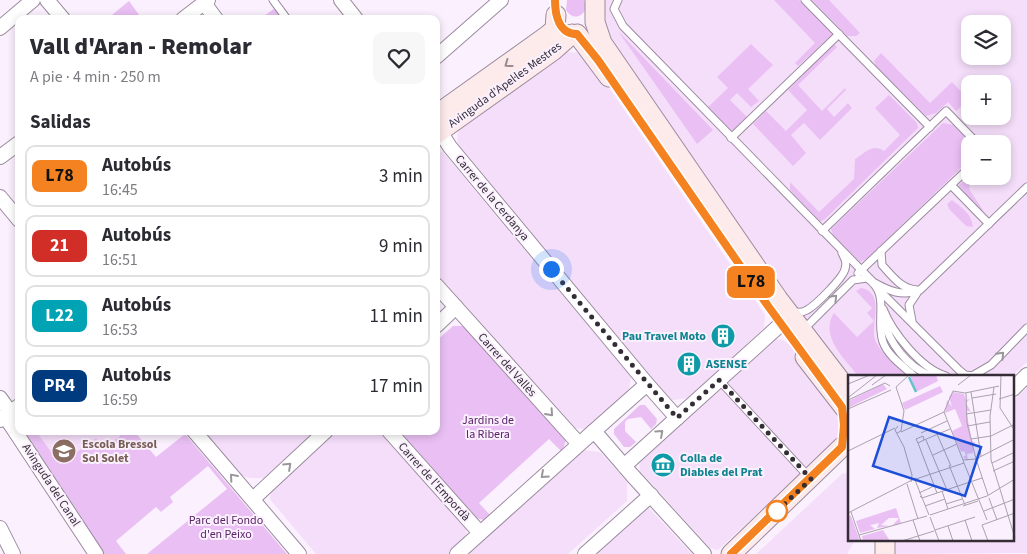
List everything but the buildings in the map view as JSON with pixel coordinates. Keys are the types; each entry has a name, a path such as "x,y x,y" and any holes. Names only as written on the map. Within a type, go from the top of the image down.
{"street":[{"path":"15,15 33,0"},
{"path":"47,0 60,15"},
{"path":"440,53 501,0"},
{"path":"343,1 353,15"},
{"path":"188,15 206,2 214,15"},
{"path":"596,3 595,22 602,43 847,405"},
{"name":"Avinguda d'Apel·les Mestres","path":"440,125 574,34 584,30 592,19 596,3"},
{"path":"556,8 563,28 574,34 590,51 785,316 804,335 847,405 844,425 847,451 827,464 731,554"},
{"name":"Avinguda d'Apel·les Mestres","path":"440,125 555,29 556,8"},
{"path":"0,28 15,15"},
{"path":"556,48 571,46 590,51"},
{"name":"Carrer de la Cerdanya","path":"440,132 450,147 677,418"},
{"path":"0,157 15,146"},
{"path":"0,197 15,215"},
{"name":"Carrer del Vallès","path":"440,289 579,444"},
{"path":"440,322 456,307"},
{"path":"624,466 719,380 785,316"},
{"path":"1014,388 1027,376"},
{"path":"457,554 647,384"},
{"name":"Avinguda del Canal","path":"0,398 9,414"},
{"path":"594,431 704,554"},
{"name":"Avinguda del Canal","path":"22,435 96,554"},
{"path":"197,435 299,554"},
{"path":"253,499 322,435"},
{"name":"Carrer de l'Empordà","path":"393,435 480,533"},
{"path":"587,553 650,495"},
{"path":"0,528 13,554"}],"lane":[{"path":"272,0 284,15"},
{"path":"618,0 614,9 622,26 878,289 965,375"},
{"path":"805,0 930,127"},
{"path":"732,138 839,34"},
{"path":"822,231 946,112 969,135"},
{"path":"804,335 806,327 861,270 961,176"},
{"path":"951,185 989,224"},
{"path":"913,324 909,305 920,290 1027,187"},
{"path":"785,316 808,310 841,277 845,270 846,260 840,249"},
{"path":"881,251 882,265 899,283 909,289 920,290"},
{"path":"846,286 859,278 866,278 889,291 902,294 920,290"},
{"path":"878,289 885,323 893,344 916,369 930,375"},
{"path":"882,306 880,330 883,341 891,355 913,375"},
{"path":"882,306 891,327 902,340 932,370 944,375"},
{"path":"973,375 992,365 1027,328"},
{"path":"719,380 811,479"}],"shaded area":[{"path":"603,0 1027,0 1027,362 1013,375 848,375 848,380 604,33"},
{"path":"568,52 581,53 590,60 765,315 764,328 689,398 673,400 666,398 457,146 458,129 561,54"},
{"path":"440,152 443,152 631,377 629,390 586,429 575,428 440,279"},
{"path":"776,339 783,340 789,344 836,414 840,424 840,437 718,550 710,548 640,471 639,462"},
{"path":"1027,387 1027,553 891,554 891,542 1014,542 1014,400"},
{"name":"Escola Bressol Sol Solet","path":"39,435 120,435 103,447 96,438 60,464"},
{"path":"206,435 311,435 264,478 242,476"},
{"path":"329,435 384,435 467,527 466,538 449,554 316,554 270,499 271,489"},
{"path":"582,450 600,452 627,482 627,501 568,554 467,554"},
{"path":"843,473 848,474 848,542 854,542 847,554 756,554"},
{"path":"644,507 648,507 692,554 593,554"}],"green space":[{"path":"567,0 584,0 586,8 579,16 571,15 566,10"},
{"path":"774,0 799,0 833,34 798,66 795,63 815,43"},
{"path":"812,0 829,0 860,33 856,36 847,36"},
{"path":"129,1 139,15 112,15"},
{"path":"275,8 280,15 265,15"},
{"path":"618,31 713,130 697,144"},
{"path":"751,44 773,65 748,89 759,101 751,107 737,93 730,100 748,118 734,131 729,130 708,107 728,88 717,77"},
{"path":"834,44 837,47 798,85 822,111 845,88 846,90 827,109 834,117 848,103 852,108 820,140 804,123 791,135 806,153 793,166 753,124 766,111 786,131 807,110 788,90"},
{"path":"881,53 930,103 952,82 961,92 961,107 956,111 948,102 936,113 926,116 876,66 874,61"},
{"path":"889,95 917,123 918,128 820,222 790,190 790,182 819,212 854,179 855,159 873,148 884,151 900,135 875,108"},
{"path":"943,123 954,125 963,135 961,135 961,168 868,258 860,262 833,235 831,229"},
{"path":"961,183 961,185 970,185 969,189 983,210 979,213 968,206 964,191 958,186"},
{"path":"952,200 971,218 973,227 966,226 949,209 947,204"},
{"path":"861,288 869,291 873,296 876,311 874,335 876,342 886,356 906,375 857,375 836,347 830,330 830,322 834,313 857,337 874,321 867,313 872,308 856,291"},
{"name":"Jardins de la Ribera","path":"453,326 465,326 566,440 562,452 549,439 479,503 491,516 484,520 475,518 400,435 440,435 440,337"},
{"path":"640,405 645,405 657,419 656,424 651,429 641,417 628,419 625,422 625,431 636,442 630,447 624,447 614,434 614,429"},
{"path":"15,417 15,428 10,420"},
{"name":"Parc del Fondo d'en Peixo","path":"19,435 39,435 60,464 96,438 103,447 120,435 137,435 156,457 186,435 287,554 147,554 227,489 208,466 170,497 173,502 161,512 156,507 116,541 126,554 90,554"}],"bus line":[{"name":"L78","path":"555,0 556,15 563,28 566,32 577,34 598,60 768,306 842,407 844,416 842,447 827,464 731,554"}],"place":[{"name":"Pau Travel Moto","path":"723,336"},
{"name":"ASENSE","path":"689,364"},
{"name":"Escola Bressol Sol Solet","path":"64,451"},
{"name":"Colla de Diables del Prat","path":"663,465"}],"route":[{"path":"551,269 677,418 719,380 811,479 777,511"}]}
